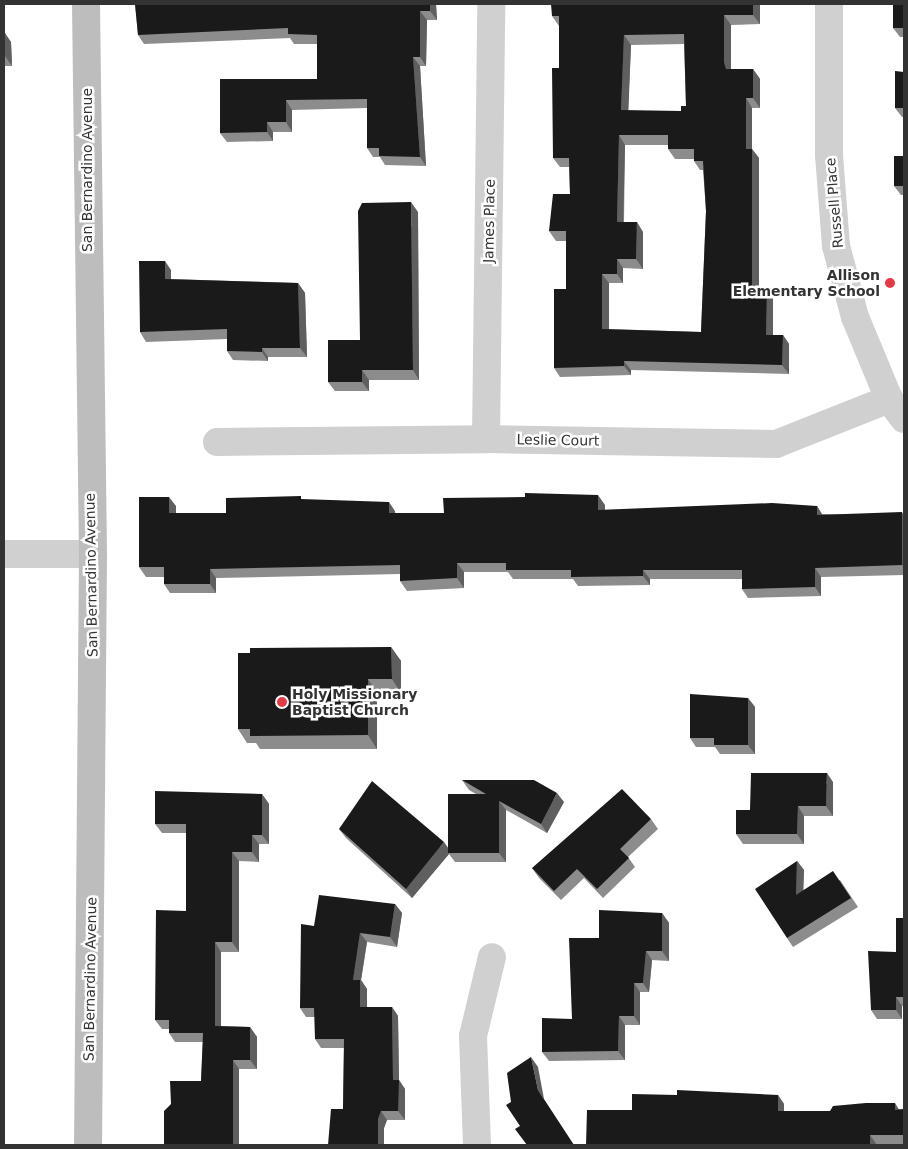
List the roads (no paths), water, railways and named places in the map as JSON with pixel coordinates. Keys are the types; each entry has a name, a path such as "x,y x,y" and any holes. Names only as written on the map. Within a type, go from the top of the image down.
{"main road":[{"name":"San Bernardino Avenue","path":"86,4 93,554 88,1145"}],"street":[{"name":"James Place","path":"486,439 491,4"},
{"name":"Russell Place","path":"830,4 830,155 836,246 855,317 897,409"},
{"name":"Leslie Court","path":"217,442 486,439 776,444 897,409"},
{"path":"4,554 93,554"},
{"path":"477,1145 473,1036 492,957"}],"place":[{"name":"Allison Elementary School","path":"890,283"},
{"name":"Holy Missionary Baptist Church","path":"282,702"}]}
